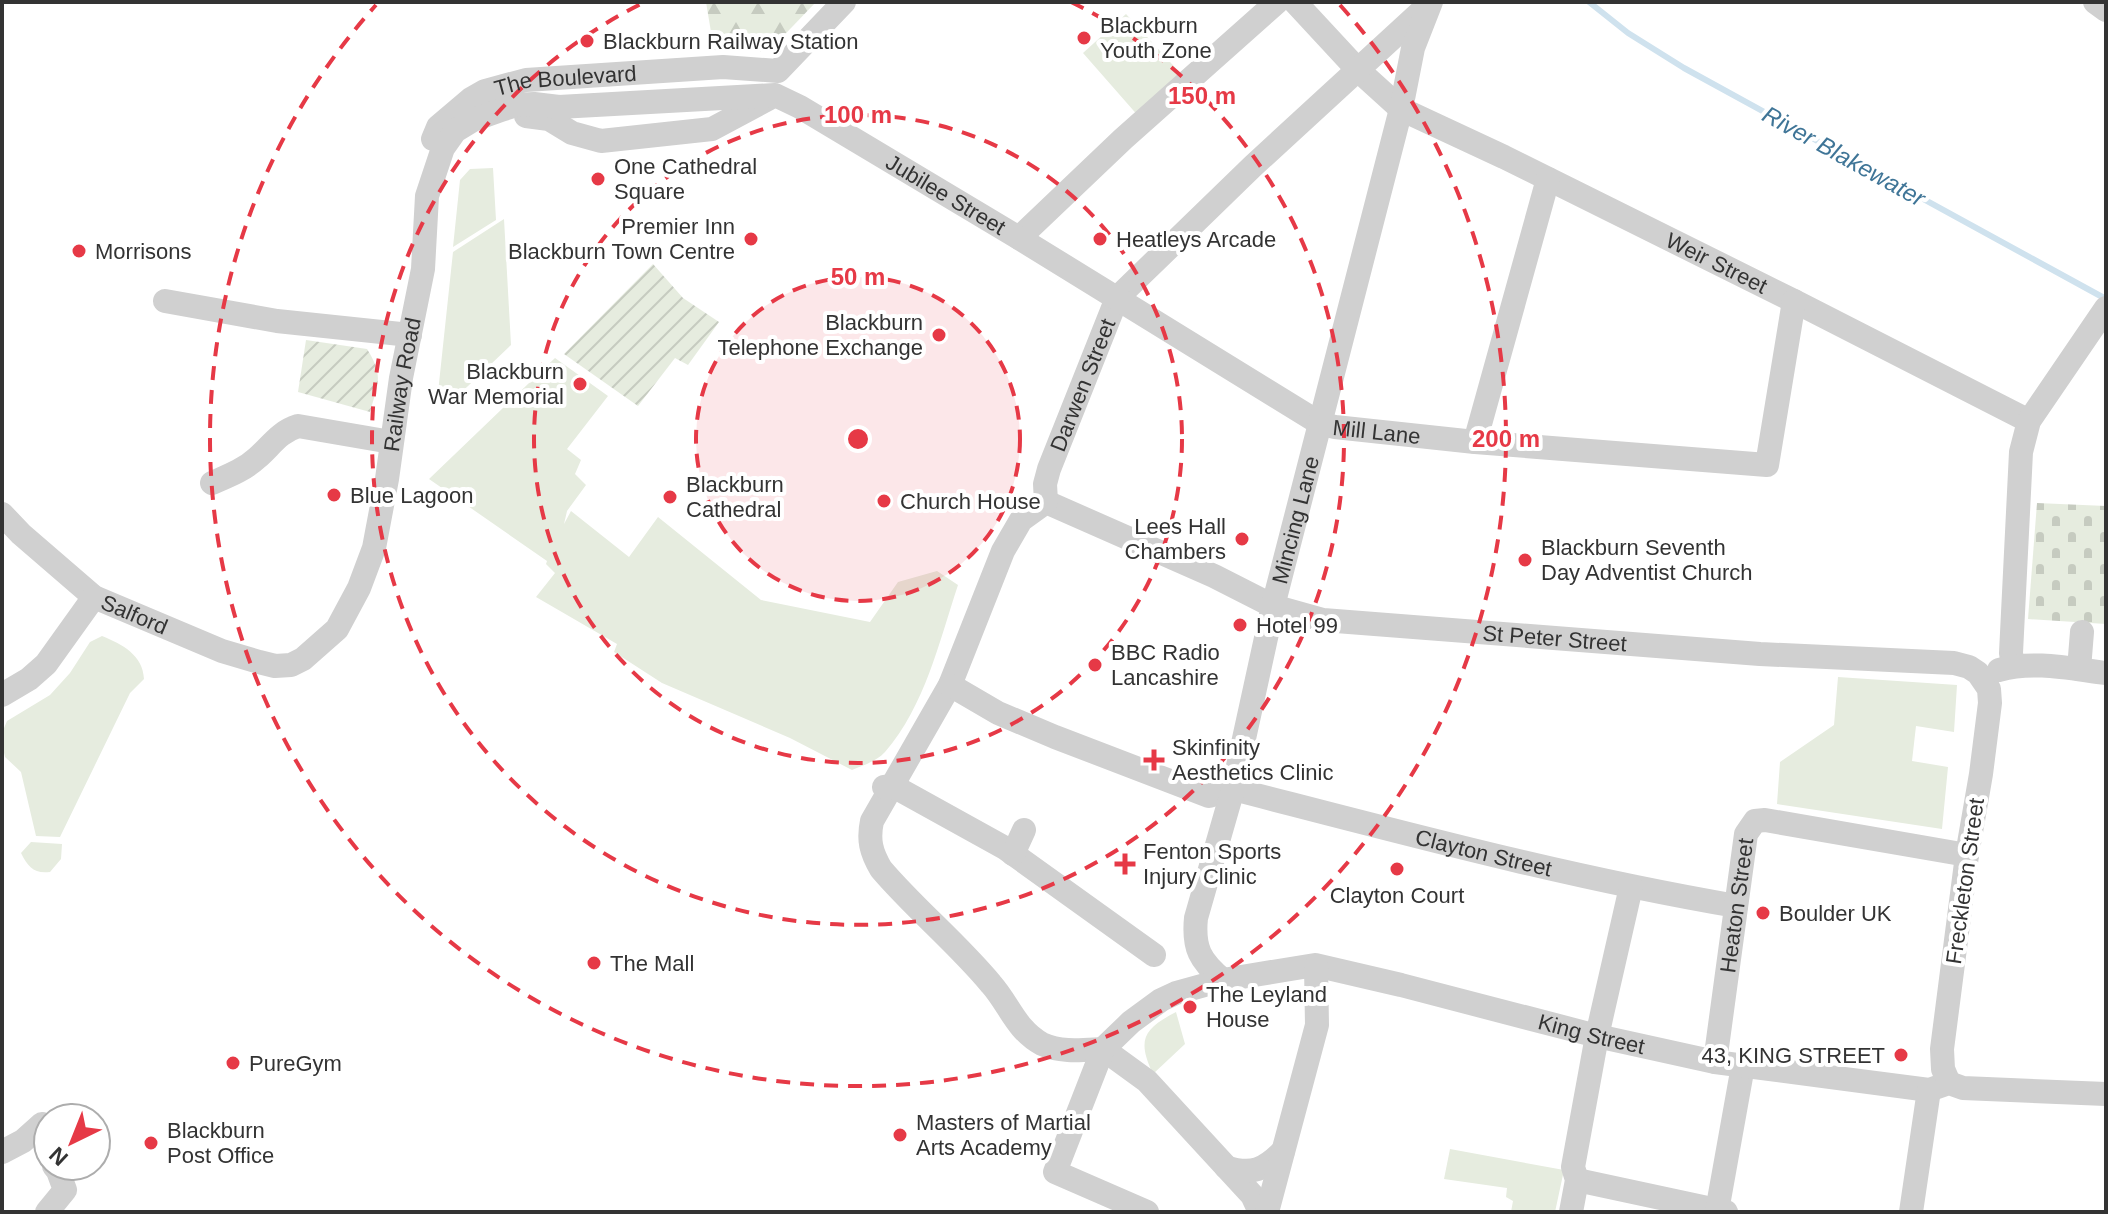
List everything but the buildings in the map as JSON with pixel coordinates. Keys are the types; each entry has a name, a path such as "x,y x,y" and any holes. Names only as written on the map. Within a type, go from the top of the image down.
{"street":[{"path":"776,83 844,2"},
{"path":"1019,238 1123,139 1277,2"},
{"path":"1295,2 1358,70 1401,109"},
{"name":"Darwen Street","path":"1046,502 1045,484 1049,469 1117,298 1253,166 1431,2 1413,48 1401,109"},
{"path":"2095,2 2106,10"},
{"name":"The Boulevard","path":"427,196 431,144 438,127 485,91 526,80 723,67 776,83"},
{"name":"The Boulevard","path":"501,110 549,119 572,133 601,141 712,129 776,83"},
{"name":"Railway Road","path":"291,665 316,650 337,629 359,588 374,548 423,269 427,196 443,148 455,131 473,120 516,105 559,107 776,83"},
{"name":"Jubilee Street","path":"776,83 800,107 1117,298"},
{"name":"Weir Street","path":"1401,109 1794,301 2029,421"},
{"name":"Mincing Lane","path":"1223,980 1210,969 1196,947 1196,918 1233,789 1273,606 1401,109"},
{"path":"1475,442 1548,179"},
{"name":"Mill Lane","path":"1117,298 1321,424 1475,442 1767,465 1794,301"},
{"path":"165,301 277,321 410,335"},
{"path":"2013,666 2011,653 2021,452 2029,421 2105,310"},
{"path":"212,483 237,472 258,457 286,429 298,426 391,442"},
{"path":"1046,502 1021,520 1003,551 950,685 869,820 868,837 872,854 881,869 993,986 1025,1032 1056,1049 1103,1049 1147,1081"},
{"name":"St Peter Street","path":"1046,502 1225,581 1273,606 1323,620 1787,656 1954,663 1969,667 1984,680"},
{"name":"Salford","path":"2,514 94,597 222,651 275,666 291,665"},
{"path":"2,695 29,679 46,664 94,597"},
{"path":"2079,669 2082,632"},
{"path":"1984,680 1998,670 2013,666 2106,673"},
{"name":"Freckleton Street","path":"1911,1212 1943,1069 1942,1049 1990,703 1989,689 1984,680"},
{"name":"Clayton Street","path":"950,685 998,713 1209,796 1233,789 1500,858 1736,906"},
{"path":"888,786 1013,854 1130,927 1154,955"},
{"name":"Heaton Street","path":"1715,1062 1746,834 1755,821 1765,820 1967,855"},
{"path":"1013,854 1024,830"},
{"path":"1571,1212 1577,1180 1573,1167 1597,1036 1631,887"},
{"path":"1267,1212 1317,1025 1316,966"},
{"name":"King Street","path":"1103,1049 1161,1000 1176,993 1223,980 1316,966 1715,1062 1963,1088 2106,1094"},
{"path":"1143,1014 1135,1029 1132,1046 1134,1062 1147,1081 1252,1195 1260,1212"},
{"path":"1103,1049 1055,1172 1147,1212"},
{"path":"1577,1180 1722,1211 1743,1066"},
{"path":"12,1147 32,1132"},
{"path":"12,1147 32,1151"},
{"path":"1226,1167 1255,1171 1270,1164 1283,1151"},
{"path":"47,1212 65,1190 62,1182"}],"green space":[{"path":"706,2 816,2 768,52 714,50"},
{"path":"1126,14 1182,75 1140,118 1083,53"},
{"path":"493,168 496,220 453,247 460,180 470,169"},
{"path":"504,219 511,345 447,406 437,402 453,252"},
{"path":"653,264 683,298 719,322 688,365 675,358 638,406 564,354"},
{"path":"306,340 367,349 378,373 370,412 298,392"},
{"path":"555,358 608,396 567,449 581,460 575,474 586,485 567,511 564,524 571,511 629,557 658,517 761,600 870,622 898,582 937,571 958,585 921,694 899,734 882,755 852,770 790,738 662,683 614,652 617,644 536,597 555,573 546,564 547,561 429,479"},
{"path":"2037,503 2106,506 2106,624 2028,619"},
{"path":"102,636 136,657 144,679 130,693 60,837 36,836 21,772 5,757 2,733 7,721 50,695 70,673 90,642"},
{"path":"1838,677 1957,685 1954,732 1916,726 1912,761 1948,767 1942,829 1777,804 1780,762 1834,725"},
{"path":"31,842 62,844 61,859 50,872 36,871 26,862 21,853"},
{"path":"1176,1012 1185,1044 1153,1074 1145,1052 1146,1037 1156,1024"},
{"path":"1450,1149 1564,1170 1555,1212 1511,1212 1513,1201 1506,1197 1507,1188 1444,1179"}],"waterway":[{"name":"River Blakewater","path":"1589,2 1628,33 1684,68 2106,299"}],"place":[{"name":"Blackburn Youth Zone","path":"1084,38"},
{"name":"Blackburn Railway Station","path":"587,41"},
{"name":"One Cathedral Square","path":"598,179"},
{"name":"Premier Inn Blackburn Town Centre","path":"751,239"},
{"name":"Heatleys Arcade","path":"1100,239"},
{"name":"Morrisons","path":"79,251"},
{"name":"Blackburn Telephone Exchange","path":"939,335"},
{"name":"Blackburn War Memorial","path":"580,384"},
{"name":"Blue Lagoon","path":"334,495"},
{"name":"Blackburn Cathedral","path":"670,497"},
{"name":"Church House","path":"884,501"},
{"name":"Lees Hall Chambers","path":"1242,539"},
{"name":"Blackburn Seventh Day Adventist Church","path":"1525,560"},
{"name":"Hotel 99","path":"1240,625"},
{"name":"BBC Radio Lancashire","path":"1095,665"},
{"name":"Skinfinity Aesthetics Clinic","path":"1154,760"},
{"name":"Fenton Sports Injury Clinic","path":"1125,864"},
{"name":"Clayton Court","path":"1397,869"},
{"name":"Boulder UK","path":"1763,913"},
{"name":"The Mall","path":"594,963"},
{"name":"The Leyland House","path":"1190,1007"},
{"name":"43, KING STREET","path":"1901,1055"},
{"name":"PureGym","path":"233,1063"},
{"name":"Masters of Martial Arts Academy","path":"900,1135"},
{"name":"Blackburn Post Office","path":"151,1143"}]}
